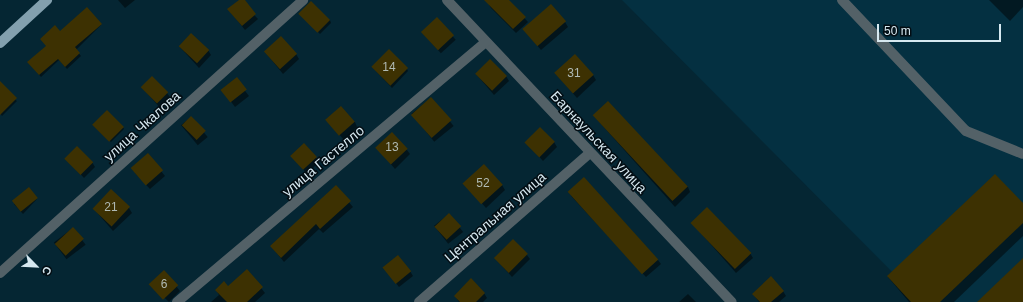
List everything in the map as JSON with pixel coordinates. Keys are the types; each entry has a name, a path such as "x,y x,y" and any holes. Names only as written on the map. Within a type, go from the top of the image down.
{"main road":[{"path":"0,43 48,0"}],"street":[{"name":"улица Чкалова","path":"0,273 303,0"},
{"name":"Барнаульская улица","path":"447,0 732,302"},
{"path":"842,0 966,131 1023,154"},
{"name":"улица Гастелло","path":"177,302 486,42"},
{"name":"Центральная улица","path":"419,302 590,153"}],"shaded area":[{"path":"622,0 1023,0 1023,302 922,302"}],"building":[{"path":"239,0 245,0 256,14 242,26 227,9"},
{"path":"484,0 509,0 526,17 513,29"},
{"path":"311,1 330,20 317,33 298,14"},
{"path":"551,4 566,21 537,46 522,29"},
{"path":"87,7 102,24 75,47 80,53 65,67 58,59 39,75 27,62 46,46 40,39 55,25 60,31"},
{"path":"437,17 454,35 438,50 421,32"},
{"path":"191,33 209,50 197,63 179,46"},
{"path":"281,36 297,54 280,69 264,51"},
{"path":"389,49 408,68 390,86 371,67"},
{"path":"575,54 594,75 573,94 554,73"},
{"path":"490,59 507,76 492,91 475,74"},
{"path":"152,76 168,92 157,104 141,87"},
{"path":"237,77 247,90 230,103 220,90"},
{"path":"0,81 17,98 0,115"},
{"path":"431,97 452,120 432,138 411,115"},
{"path":"608,101 688,187 672,201 593,115"},
{"path":"341,106 355,122 339,136 325,120"},
{"path":"107,110 124,127 109,142 92,125"},
{"path":"191,116 206,131 197,140 182,125"},
{"path":"540,127 555,142 539,157 524,143"},
{"path":"392,132 408,149 391,165 375,148"},
{"path":"304,143 317,157 303,170 290,156"},
{"path":"77,146 93,162 81,175 64,159"},
{"path":"148,153 163,170 146,185 131,168"},
{"path":"484,164 503,185 481,204 462,183"},
{"path":"995,174 1023,203 1023,223 940,302 911,302 887,276"},
{"path":"584,177 658,259 642,274 568,192"},
{"path":"336,185 351,201 320,229 316,224 281,258 270,246"},
{"path":"29,187 38,198 21,212 12,201"},
{"path":"111,189 130,207 112,226 93,209"},
{"path":"707,207 751,253 735,269 690,223"},
{"path":"449,213 461,226 447,240 434,227"},
{"path":"73,227 84,239 66,256 55,244"},
{"path":"513,239 528,254 509,273 494,258"},
{"path":"398,255 411,271 396,284 382,268"},
{"path":"1023,258 1023,302 977,302"},
{"path":"247,269 263,287 247,302 227,302 215,290 224,281 228,286"},
{"path":"164,270 178,285 163,300 149,284"},
{"path":"771,276 784,291 771,302 760,302 752,294"},
{"path":"471,278 485,293 476,302 460,302 454,296"}]}
